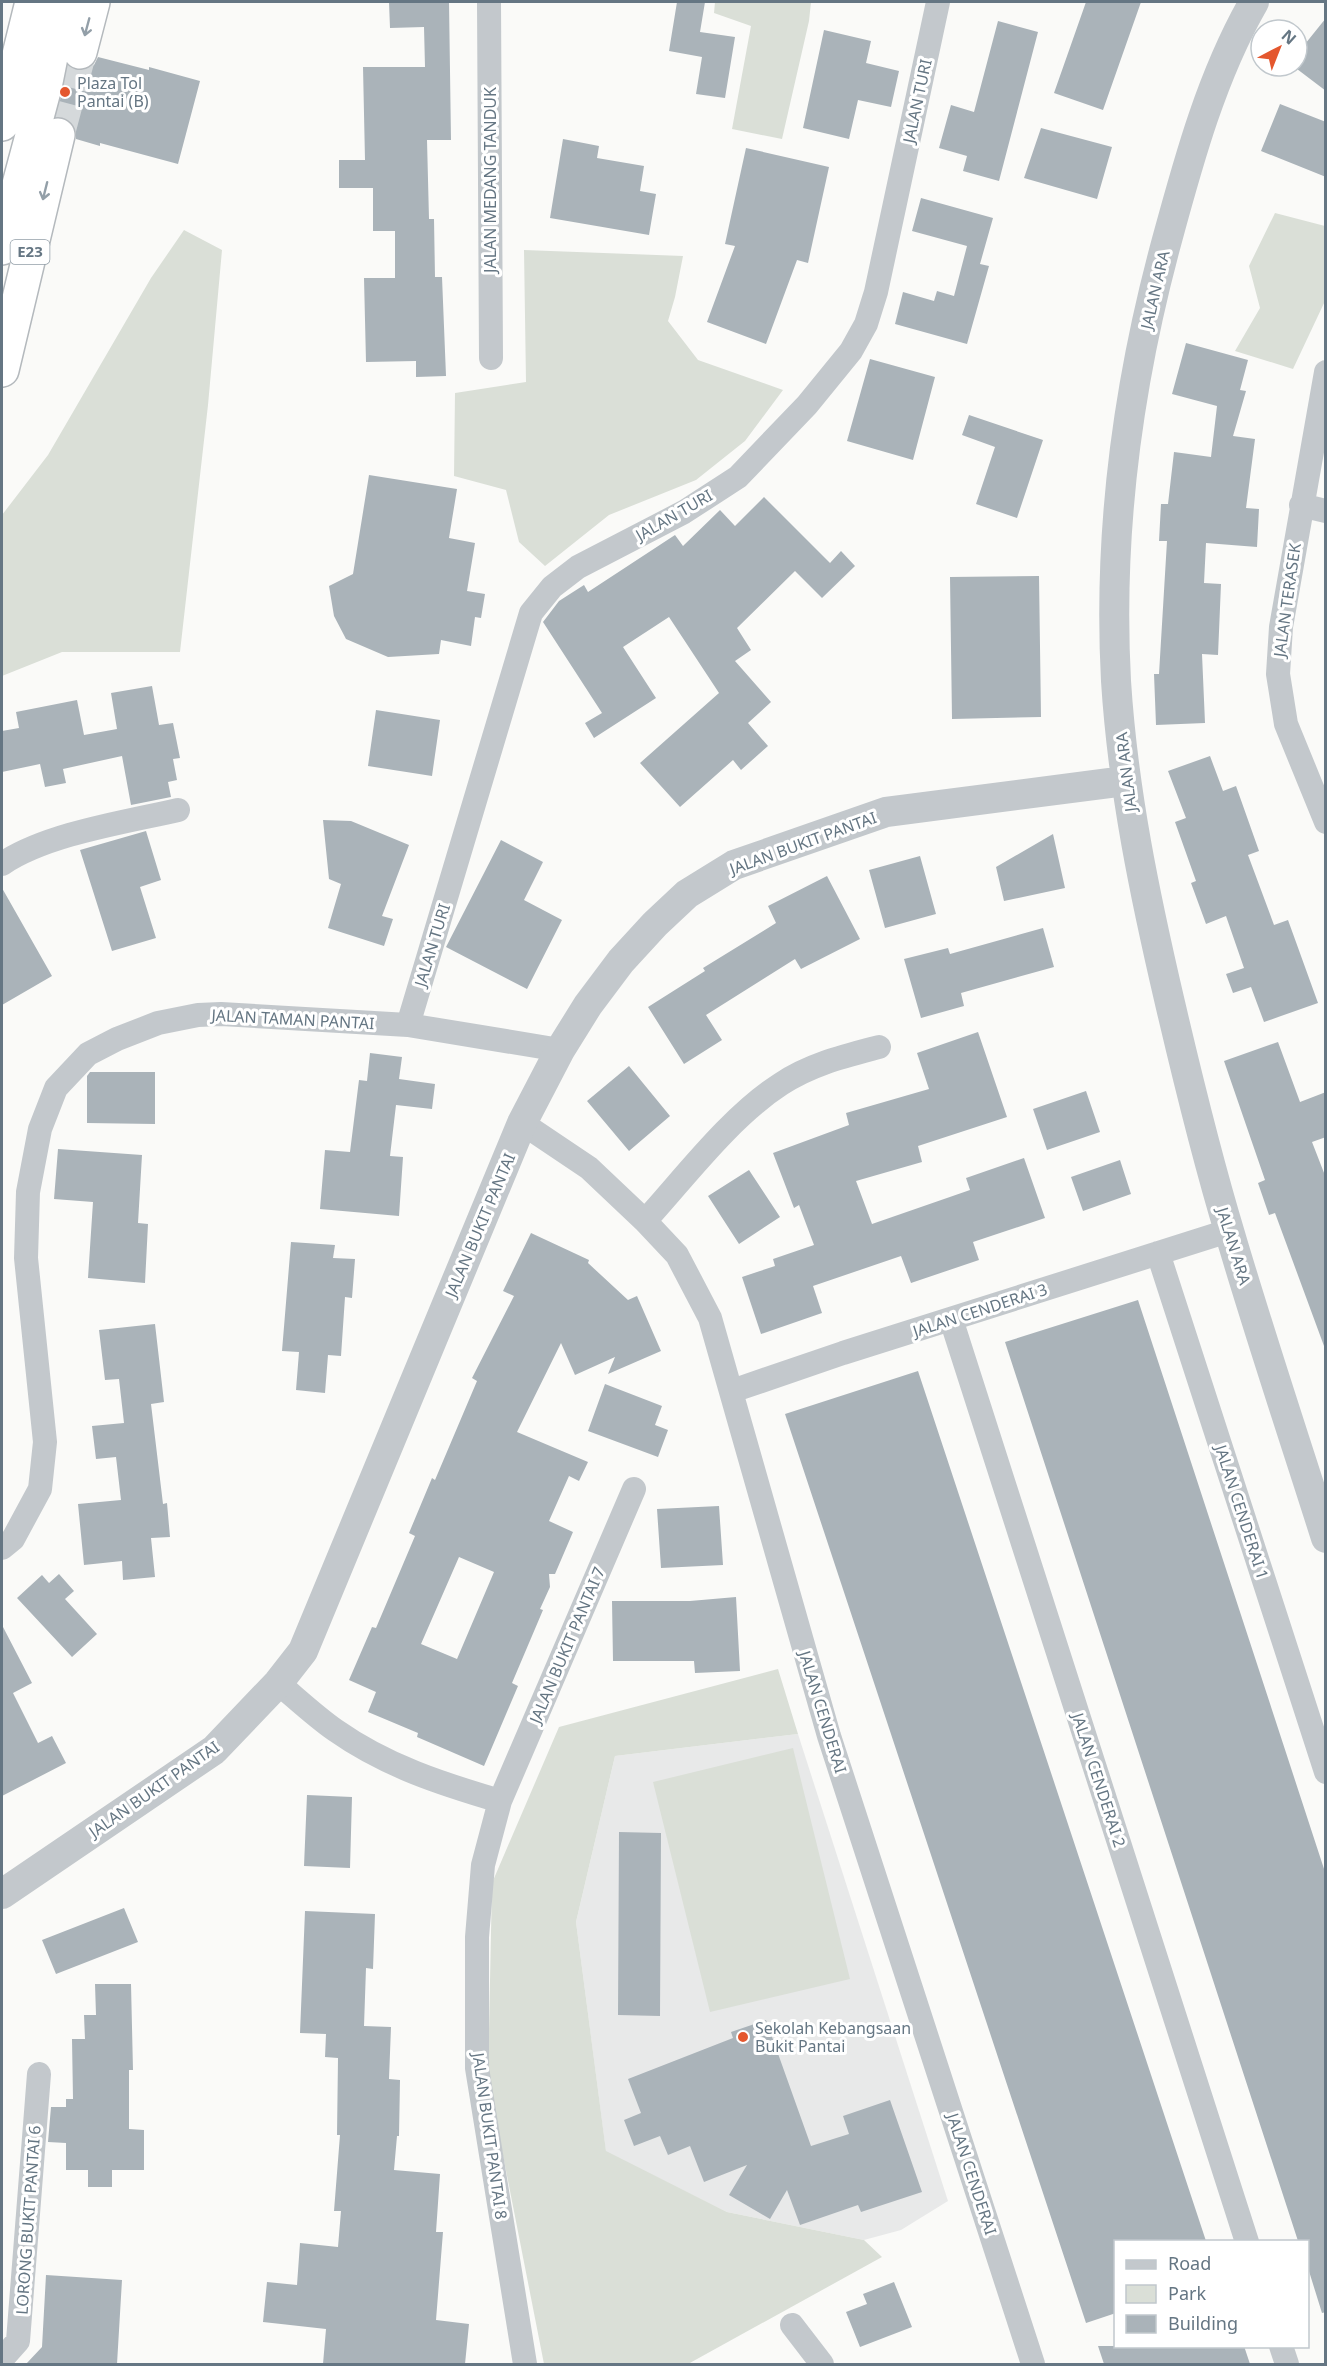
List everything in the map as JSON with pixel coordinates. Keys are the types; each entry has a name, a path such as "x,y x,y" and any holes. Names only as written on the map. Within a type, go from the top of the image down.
{"highway":[{"path":"2,124 32,2"},
{"path":"2,170 15,125 40,2"},
{"name":"E23","path":"2,248 45,87 62,2"},
{"path":"80,52 93,2"},
{"name":"E23","path":"2,370 58,135"}],"street":[{"name":"JALAN MEDANG TANDUK","path":"489,2 491,358"},
{"name":"JALAN TURI","path":"408,1024 531,613 552,587 579,567 684,512 738,477 807,405 851,351 866,324 876,292 938,2"},
{"name":"JALAN ARA","path":"1254,2 1233,45 1194,143 1155,283 1127,424 1116,538 1116,679 1125,781 1146,902 1188,1080 1228,1231 1326,1538"},
{"name":"JALAN TERASEK","path":"1326,372 1281,627 1278,674 1286,724 1326,822"},
{"path":"1301,505 1326,511"},
{"name":"JALAN BUKIT PANTAI","path":"2,1894 214,1750 278,1683 303,1650 522,1123 560,1050 588,1005 621,961 655,924 687,894 734,865 886,812 1125,781"},
{"path":"2,864 14,855 77,833 178,810"},
{"name":"JALAN TAMAN PANTAI","path":"2,1548 13,1539 40,1489 45,1442 26,1258 28,1192 40,1129 56,1088 88,1054 117,1039 158,1023 198,1015 221,1014 408,1024 560,1050"},
{"path":"645,1221 740,1117 781,1083 828,1060 879,1047"},
{"name":"JALAN CENDERAI","path":"522,1123 590,1168 645,1221 677,1256 698,1291 710,1318 829,1736 1033,2364"},
{"name":"JALAN CENDERAI 3","path":"732,1391 1228,1231"},
{"name":"JALAN CENDERAI 1","path":"1158,1253 1326,1772"},
{"name":"JALAN CENDERAI 2","path":"951,1319 1247,2240"},
{"name":"JALAN BUKIT PANTAI 7","path":"500,1801 634,1489"},
{"path":"278,1683 336,1730 387,1761 442,1785 500,1801"},
{"name":"JALAN BUKIT PANTAI 8","path":"500,1801 483,1864 477,1937 477,2068 525,2364"},
{"name":"LORONG BUKIT PANTAI 6","path":"2,2360 18,2341 39,2074"},
{"path":"792,2325 822,2364"},
{"path":"1282,2348 1287,2364"}],"shaded area":[{"name":"Sekolah Kebangsaan Bukit Pantai","path":"798,1734 948,2201 901,2230 864,2240 727,2212 606,2152 576,1922 615,1756"}],"green space":[{"path":"715,2 811,2 809,21 782,139 732,129 751,26 714,13"},
{"path":"1275,213 1325,226 1325,301 1293,369 1235,351 1260,308 1249,266"},
{"path":"184,230 222,250 208,405 180,652 62,652 2,676 2,515 48,455 151,278"},
{"path":"524,250 683,256 668,321 698,360 783,390 745,441 696,480 609,515 545,566 519,542 506,490 454,476 455,393 526,382"},
{"path":"778,1669 798,1734 615,1756 576,1922 606,2151 727,2212 864,2240 882,2257 688,2364 544,2364 488,2079 492,1883 559,1727"},
{"path":"793,1748 850,1979 710,2012 653,1782"}],"building":[{"path":"389,2 449,2 451,140 427,140 429,219 434,219 435,277 442,277 446,376 416,377 416,361 366,362 364,278 395,278 395,231 373,231 373,188 339,188 339,160 365,160 363,67 425,67 424,27 390,28"},
{"path":"677,2 705,2 700,32 735,37 725,98 696,94 702,57 669,51"},
{"path":"1086,2 1141,2 1103,110 1054,93"},
{"path":"1326,18 1326,91 1309,78 1309,39"},
{"path":"998,21 1038,32 999,181 963,171 967,156 939,148 951,105 974,112"},
{"path":"824,30 871,41 866,63 899,71 891,107 858,100 849,139 803,128"},
{"path":"98,57 149,70 149,67 200,81 178,164 100,143 100,146 76,139 76,130 71,122 63,117 56,117 68,66 76,70 86,70 94,65"},
{"path":"1280,104 1326,122 1326,177 1261,151"},
{"path":"1041,128 1112,147 1097,199 1024,178"},
{"path":"563,139 599,146 597,158 644,166 640,191 656,194 649,235 550,218"},
{"path":"746,148 829,167 808,263 797,260 766,344 707,322 735,246 725,244"},
{"path":"921,198 993,218 980,264 989,266 967,344 895,324 903,292 934,301 937,291 954,296 967,246 912,231"},
{"path":"1186,343 1248,360 1240,390 1246,391 1233,436 1255,439 1246,508 1259,509 1257,547 1206,543 1204,583 1221,584 1218,655 1202,654 1205,723 1156,725 1154,674 1159,674 1167,541 1159,541 1161,504 1168,504 1174,452 1211,457 1217,406 1172,394"},
{"path":"870,359 935,377 913,460 847,441"},
{"path":"969,415 1043,440 1017,518 976,504 995,447 962,435"},
{"path":"369,475 457,489 449,538 475,543 467,591 485,594 481,618 475,617 471,646 441,640 439,654 388,657 346,639 334,616 329,586 353,574"},
{"path":"764,497 830,563 841,551 855,566 822,598 795,571 737,628 751,650 735,661 771,702 748,723 768,746 741,770 733,760 680,807 640,763 719,693 669,617 623,647 656,698 594,738 585,723 602,713 543,622 559,601 584,585 588,592 675,535 683,546 720,510 735,526"},
{"path":"1039,576 1041,717 952,719 950,577"},
{"path":"152,686 159,725 173,723 180,758 173,759 177,780 168,782 171,797 131,805 122,756 63,769 66,783 45,787 40,764 2,772 2,731 19,728 16,712 77,700 84,735 117,729 111,693"},
{"path":"376,710 440,720 432,776 368,766"},
{"path":"1210,756 1223,791 1236,786 1259,851 1248,855 1274,925 1288,920 1318,1003 1264,1022 1251,987 1233,993 1226,974 1244,968 1226,916 1206,924 1191,883 1196,881 1175,822 1186,818 1168,771"},
{"path":"323,820 351,821 409,845 382,916 393,919 384,946 328,928 341,884 329,879"},
{"path":"146,831 161,880 140,887 156,938 112,951 80,850"},
{"path":"1053,834 1065,888 1004,901 996,867"},
{"path":"501,840 543,862 524,900 562,920 527,989 446,947"},
{"path":"920,856 936,914 885,928 869,870"},
{"path":"827,876 860,939 801,969 795,959 706,1015 722,1040 684,1064 648,1007 705,971 703,968 776,923 768,906"},
{"path":"2,888 52,976 2,1005"},
{"path":"1043,928 1054,967 961,993 964,1006 921,1018 904,959 948,948 950,954"},
{"path":"978,1032 1007,1117 918,1146 922,1162 856,1181 872,1224 970,1190 966,1178 1024,1158 1045,1218 973,1242 979,1260 911,1283 901,1256 813,1286 822,1313 761,1334 742,1277 775,1266 773,1259 814,1245 799,1205 794,1208 773,1153 849,1125 846,1113 929,1089 917,1053"},
{"path":"1278,1042 1300,1102 1326,1092 1326,1137 1312,1142 1326,1178 1326,1345 1324,1346 1275,1213 1269,1215 1258,1183 1265,1180 1224,1061"},
{"path":"370,1053 402,1057 399,1079 435,1084 432,1109 396,1105 390,1156 403,1157 399,1216 320,1209 325,1150 350,1152 359,1080 367,1081"},
{"path":"629,1066 670,1116 629,1151 587,1101"},
{"path":"90,1072 155,1072 155,1124 87,1123 87,1076"},
{"path":"1086,1091 1100,1132 1047,1150 1033,1109"},
{"path":"58,1149 142,1155 138,1223 148,1224 145,1283 88,1278 93,1202 54,1199"},
{"path":"1120,1160 1131,1194 1083,1211 1071,1177"},
{"path":"749,1170 780,1217 739,1244 708,1196"},
{"path":"531,1233 589,1260 588,1263 628,1300 637,1296 661,1351 608,1374 615,1357 575,1375 561,1343 517,1432 588,1462 579,1481 569,1476 549,1521 573,1532 555,1574 549,1574 550,1587 540,1609 543,1610 512,1683 518,1686 484,1766 417,1737 418,1733 368,1712 376,1692 349,1680 372,1627 376,1628 415,1536 409,1533 432,1478 435,1480 477,1381 472,1378 514,1296 503,1291","holes":["459,1557 494,1572 457,1659 421,1644"]},
{"path":"291,1242 335,1245 333,1258 355,1259 352,1298 345,1297 341,1356 328,1355 325,1393 296,1390 299,1352 282,1351"},
{"path":"1138,1300 1326,1875 1326,2312 1322,2313 1309,2271 1309,2240 1298,2240 1005,1342"},
{"path":"155,1324 164,1402 151,1404 163,1504 167,1503 170,1537 151,1538 155,1577 123,1580 122,1561 84,1565 78,1504 121,1500 116,1457 96,1459 92,1426 124,1423 119,1379 105,1380 99,1330"},
{"path":"918,1371 1206,2240 1114,2240 1114,2314 1086,2323 785,1414"},
{"path":"605,1384 662,1406 655,1425 668,1430 658,1457 588,1431"},
{"path":"719,1506 723,1565 661,1568 657,1509"},
{"path":"59,1574 74,1591 65,1599 97,1634 72,1657 17,1598 42,1575 49,1583"},
{"path":"736,1597 740,1671 695,1673 694,1661 613,1661 612,1601 690,1601"},
{"path":"2,1625 32,1683 13,1693 38,1743 52,1736 66,1763 2,1796"},
{"path":"307,1795 352,1797 350,1868 304,1866"},
{"path":"619,1832 661,1833 660,2016 618,2015"},
{"path":"124,1908 138,1942 56,1974 42,1940"},
{"path":"305,1911 375,1914 373,1969 366,1968 364,2026 391,2027 389,2079 400,2080 399,2136 397,2136 394,2170 440,2174 436,2232 443,2232 436,2320 469,2324 465,2364 323,2364 326,2329 263,2322 267,2282 297,2285 300,2243 338,2247 341,2211 334,2211 340,2135 337,2135 338,2058 325,2057 326,2034 300,2033"},
{"path":"95,1984 131,1984 133,2070 129,2070 129,2129 144,2130 144,2170 112,2170 112,2187 88,2187 88,2170 66,2170 66,2143 48,2142 51,2107 66,2107 66,2099 73,2099 72,2039 85,2039 84,2015 96,2015"},
{"path":"766,2020 811,2146 849,2134 843,2116 890,2100 922,2192 861,2212 858,2205 800,2225 787,2190 770,2219 729,2195 747,2165 704,2182 690,2146 668,2155 660,2136 634,2146 624,2120 641,2113 628,2079 733,2038 731,2032"},
{"path":"46,2275 122,2280 117,2364 26,2364 42,2347"},
{"path":"894,2282 912,2327 860,2347 846,2312 867,2304 863,2294"},
{"path":"1098,2346 1245,2348 1250,2364 1104,2364"}],"tunnel":[{"path":"58,135 80,52"}],"place":[{"name":"Plaza Tol Pantai (B)","path":"65,92"},
{"name":"Sekolah Kebangsaan Bukit Pantai","path":"743,2037"}]}
